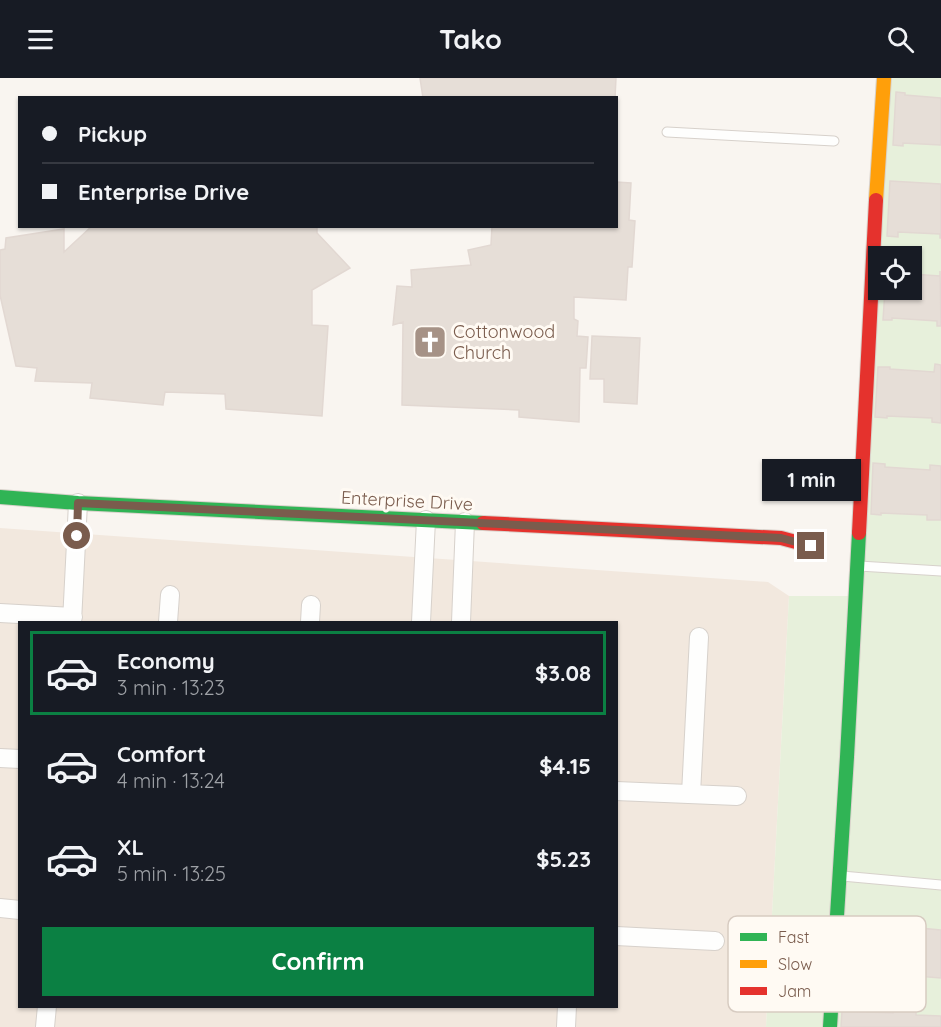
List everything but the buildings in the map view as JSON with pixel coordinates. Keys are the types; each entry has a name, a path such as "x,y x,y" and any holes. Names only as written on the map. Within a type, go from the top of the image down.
{"street":[{"path":"837,916 884,78"},
{"name":"Enterprise Drive","path":"0,497 78,503 781,538 811,546"},
{"path":"0,614 72,620 78,503"},
{"path":"421,621 426,520"},
{"path":"461,621 465,522"},
{"path":"168,621 170,595"},
{"path":"691,794 699,637"},
{"path":"0,758 18,759"},
{"path":"618,791 736,796"},
{"path":"0,908 18,910"},
{"path":"618,936 715,941"},
{"path":"45,1027 47,1008"},
{"path":"566,1027 567,1008"},
{"path":"830,1027 831,1012"}],"lane":[{"path":"667,132 834,141"},
{"path":"857,566 941,571"},
{"path":"840,876 941,885"}],"shaded area":[{"path":"0,528 768,582 789,596 772,916 728,916 728,1012 767,1012 766,1027 0,1027"}],"green space":[{"path":"876,78 941,78 941,1027 766,1027 767,1012 926,1012 926,916 772,916 789,596 848,596"}],"traffic: fast":[{"path":"0,497 483,523"},
{"path":"837,916 859,533"},
{"path":"830,1027 831,1012"}],"traffic: slow":[{"path":"876,200 884,78"}],"traffic: jam":[{"path":"859,533 876,200"},
{"path":"483,523 781,538 811,546"}],"place":[{"name":"Cottonwood Church","path":"430,342"}],"route":[{"path":"77,536 78,503 781,538 811,546"}]}
